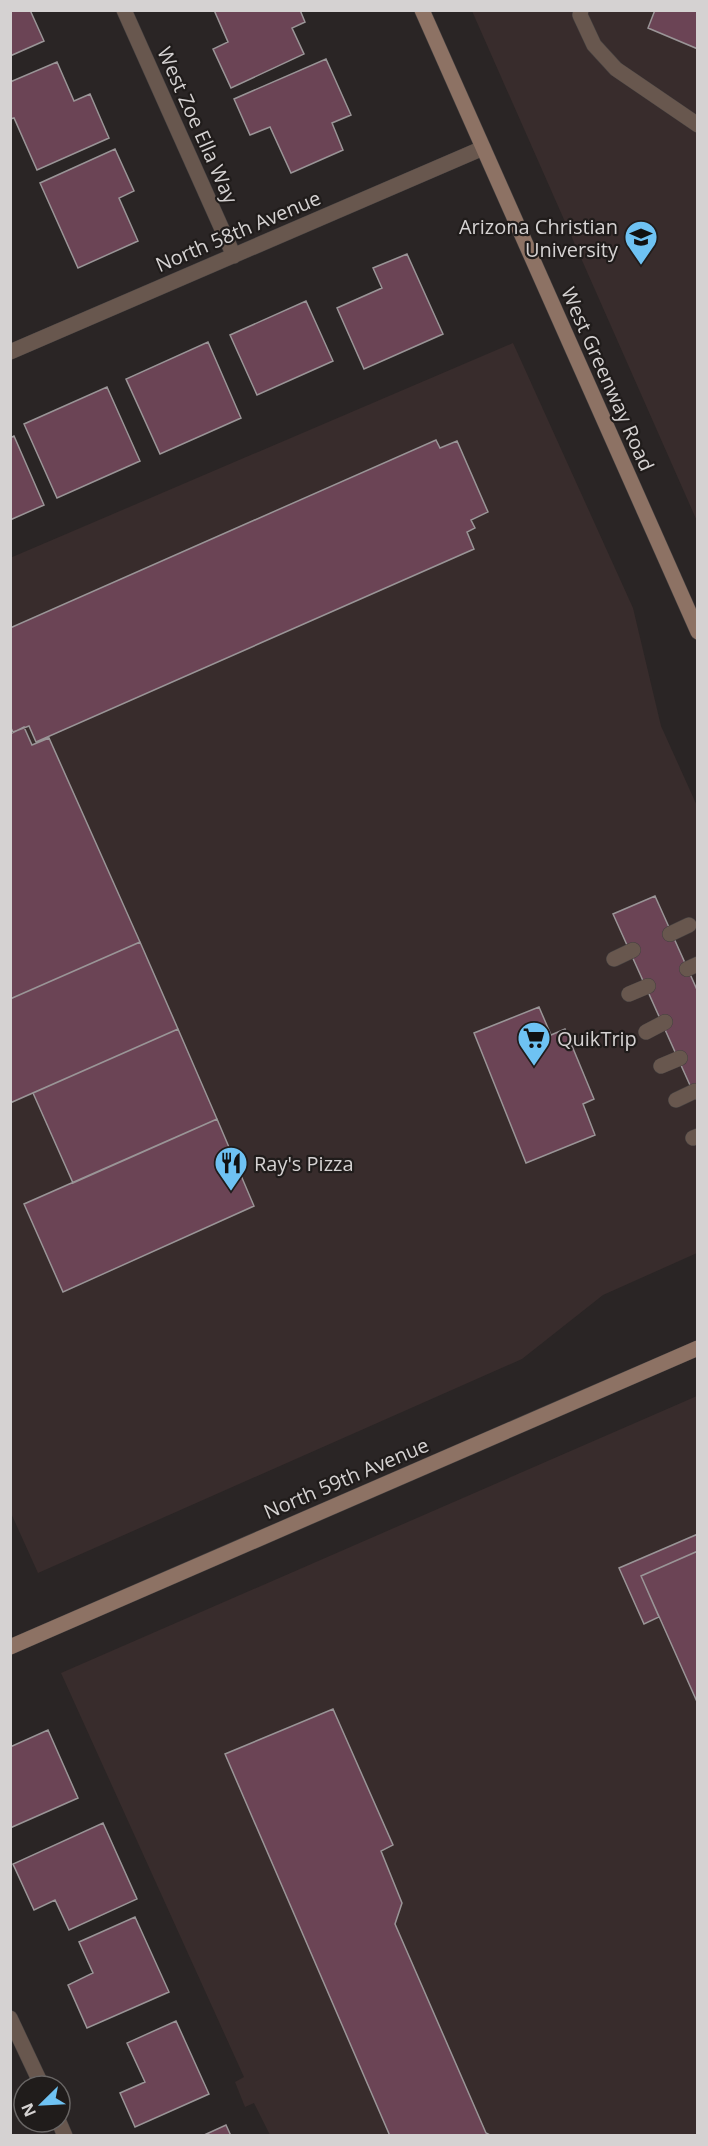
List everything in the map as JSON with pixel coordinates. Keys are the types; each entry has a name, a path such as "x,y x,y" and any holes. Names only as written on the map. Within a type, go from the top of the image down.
{"main road":[{"name":"West Greenway Road","path":"422,10 698,632"},
{"name":"North 59th Avenue","path":"10,1647 698,1348"}],"street":[{"name":"West Zoe Ella Way","path":"124,10 234,256"},
{"path":"581,10 580,15 594,45 616,69 698,125"},
{"name":"North 58th Avenue","path":"10,352 483,148"},
{"path":"670,934 689,925"},
{"path":"614,959 633,950"},
{"path":"629,994 648,986"},
{"path":"646,1032 665,1022"},
{"path":"661,1066 681,1058"},
{"path":"676,1100 695,1091"},
{"path":"10,2018 36,2074"}],"shaded area":[{"name":"Arizona Christian University","path":"472,11 697,11 697,521"},
{"path":"513,343 633,608 661,726 698,808 697,1253 603,1295 522,1359 38,1573 10,1511 10,558"},
{"path":"697,1396 697,2135 270,2135 254,2103 245,2107 235,2082 244,2077 61,1673"}],"building":[{"path":"10,10 30,10 44,41 10,56"},
{"path":"214,10 300,10 305,22 292,28 304,54 231,88 213,49 228,42"},
{"path":"655,10 698,10 698,49 648,28"},
{"path":"326,59 351,115 332,123 343,150 291,173 270,127 250,135 234,99"},
{"path":"57,62 74,101 90,94 109,138 37,170 14,118 10,119 10,82"},
{"path":"115,149 134,191 119,198 138,241 78,268 40,183"},
{"path":"407,254 443,334 364,369 337,308 382,288 373,268"},
{"path":"306,301 333,361 257,395 230,335"},
{"path":"208,342 241,418 160,454 126,379"},
{"path":"107,387 140,461 57,498 24,424"},
{"path":"14,436 44,505 10,520 10,438"},
{"path":"436,440 440,448 457,441 488,512 471,520 475,528 467,532 474,549 36,742 29,726 13,732 10,726 10,628"},
{"path":"24,727 32,745 49,738 140,942 10,999 10,734"},
{"path":"655,896 698,992 698,1103 613,914"},
{"path":"140,942 178,1029 10,1103 10,999"},
{"name":"QuikTrip","path":"539,1007 551,1035 565,1029 594,1099 583,1104 595,1135 526,1163 474,1033"},
{"path":"178,1029 217,1119 73,1183 33,1093"},
{"path":"217,1119 254,1206 63,1292 24,1204"},
{"path":"698,1534 698,1551 641,1576 659,1617 644,1624 619,1568"},
{"path":"698,1551 698,1704 641,1576"},
{"path":"333,1709 393,1845 381,1851 402,1903 395,1924 486,2133 492,2136 390,2136 225,1754"},
{"path":"48,1730 78,1798 10,1828 10,1747"},
{"path":"103,1823 137,1899 69,1930 55,1900 34,1910 13,1864"},
{"path":"135,1917 169,1992 87,2028 68,1985 93,1973 79,1942"},
{"path":"176,2021 209,2094 135,2127 120,2093 145,2082 127,2043"},
{"path":"226,2125 231,2136 202,2136"}],"place":[{"name":"Arizona Christian University","path":"641,266"},
{"name":"QuikTrip","path":"534,1067"},
{"name":"Ray's Pizza","path":"231,1192"}]}
